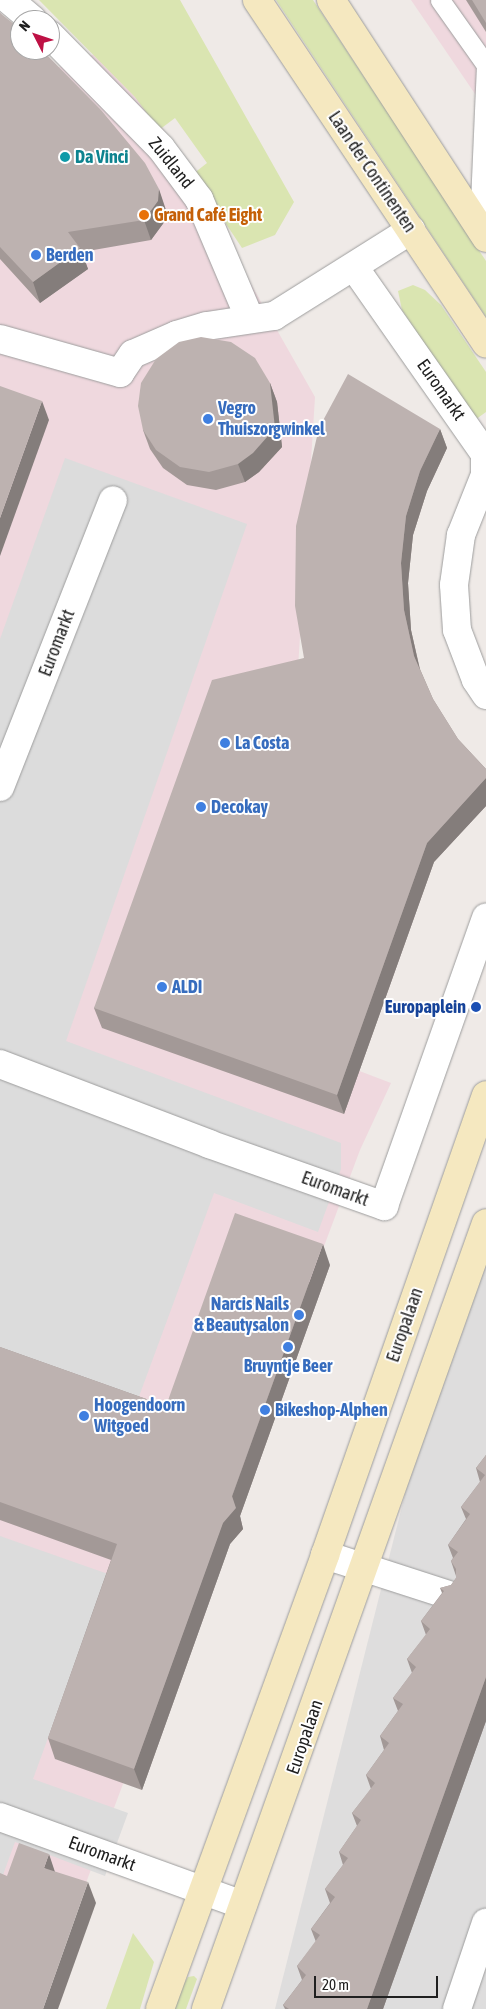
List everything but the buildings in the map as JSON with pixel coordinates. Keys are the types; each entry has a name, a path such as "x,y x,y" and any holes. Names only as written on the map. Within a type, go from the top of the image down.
{"street":[{"path":"9,0 21,10"},
{"name":"Laan der Continenten","path":"257,0 486,344"},
{"path":"331,0 482,232"},
{"name":"Zuidland","path":"60,45 161,148 199,199 250,319"},
{"path":"0,339 120,373 132,354 155,344 207,326 274,316 411,230"},
{"name":"Euromarkt","path":"354,267 485,454 485,475 461,535 454,585 457,630 476,680 486,695"},
{"name":"Euromarkt","path":"0,787 113,500"},
{"name":"Euromarkt","path":"0,1064 200,1141 384,1206 486,918"},
{"name":"Europalaan","path":"160,2009 326,1555 486,1095"},
{"name":"Europalaan","path":"206,2009 486,1223"},
{"path":"326,1555 449,1595"},
{"name":"Euromarkt","path":"0,1817 203,1890"},
{"path":"203,1890 243,1905"},
{"path":"457,2009 486,1923"}],"lane":[{"path":"440,0 486,65 482,232"}],"shaded area":[{"path":"411,0 486,0 486,110"},
{"path":"116,46 315,397 295,716 183,1004 391,1083 360,1150 68,1931 0,1906 0,89"},
{"path":"65,458 247,524 66,1041 341,1143 341,1169 318,1232 214,1193 137,1402 0,1353 0,639"},
{"path":"486,1257 486,2009 275,2009 418,1443"},
{"path":"0,1536 108,1574 33,1779 128,1813 105,1876 15,1842 0,1883"}],"green space":[{"path":"39,0 180,0 294,202 275,235 242,248 193,174 207,163 175,118 159,130 135,97 60,21 60,10 49,10"},
{"path":"276,0 313,0 486,261 486,317"},
{"path":"413,285 425,290 441,305 486,372 486,412 475,420 402,310 398,291"},
{"path":"133,1933 154,1962 140,2009 106,2009"},
{"path":"194,1976 197,1979 186,2009 168,2009 188,1977"}],"place":[{"name":"Da Vinci","path":"65,157"},
{"name":"Grand Café Eight","path":"144,215"},
{"name":"Berden","path":"36,255"},
{"name":"Vegro Thuiszorgwinkel","path":"208,419"},
{"name":"La Costa","path":"225,743"},
{"name":"Decokay","path":"201,807"},
{"name":"ALDI","path":"162,987"},
{"name":"Europaplein","path":"476,1007"},
{"name":"Narcis Nails & Beautysalon","path":"299,1315"},
{"name":"Bruyntje Beer","path":"288,1347"},
{"name":"Bikeshop-Alphen","path":"265,1410"},
{"name":"Hoogendoorn Witgoed","path":"84,1416"}]}
